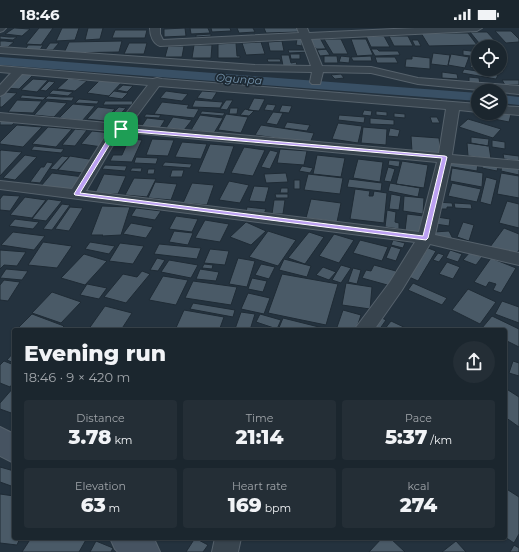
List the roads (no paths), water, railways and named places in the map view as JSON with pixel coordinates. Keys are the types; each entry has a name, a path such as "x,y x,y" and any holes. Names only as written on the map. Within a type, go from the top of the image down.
{"street":[{"path":"155,28 155,34 160,43 155,61"},
{"path":"160,43 304,32 477,28"},
{"path":"304,32 318,72 313,94"},
{"path":"0,50 318,72 371,70 387,72 418,81 519,90"},
{"path":"0,69 471,108"},
{"path":"0,92 20,70"},
{"path":"77,194 111,138 121,129 157,81"},
{"path":"365,328 396,286 426,238 445,157 453,107"},
{"path":"507,110 519,111"},
{"path":"0,117 519,165"},
{"path":"0,185 426,238 519,259"},
{"path":"0,439 12,448"},
{"path":"129,540 144,552"},
{"path":"224,552 227,540"}],"waterway":[{"name":"Ogunpa","path":"0,61 471,96"},
{"name":"Ogunpa","path":"507,100 519,101"}]}
